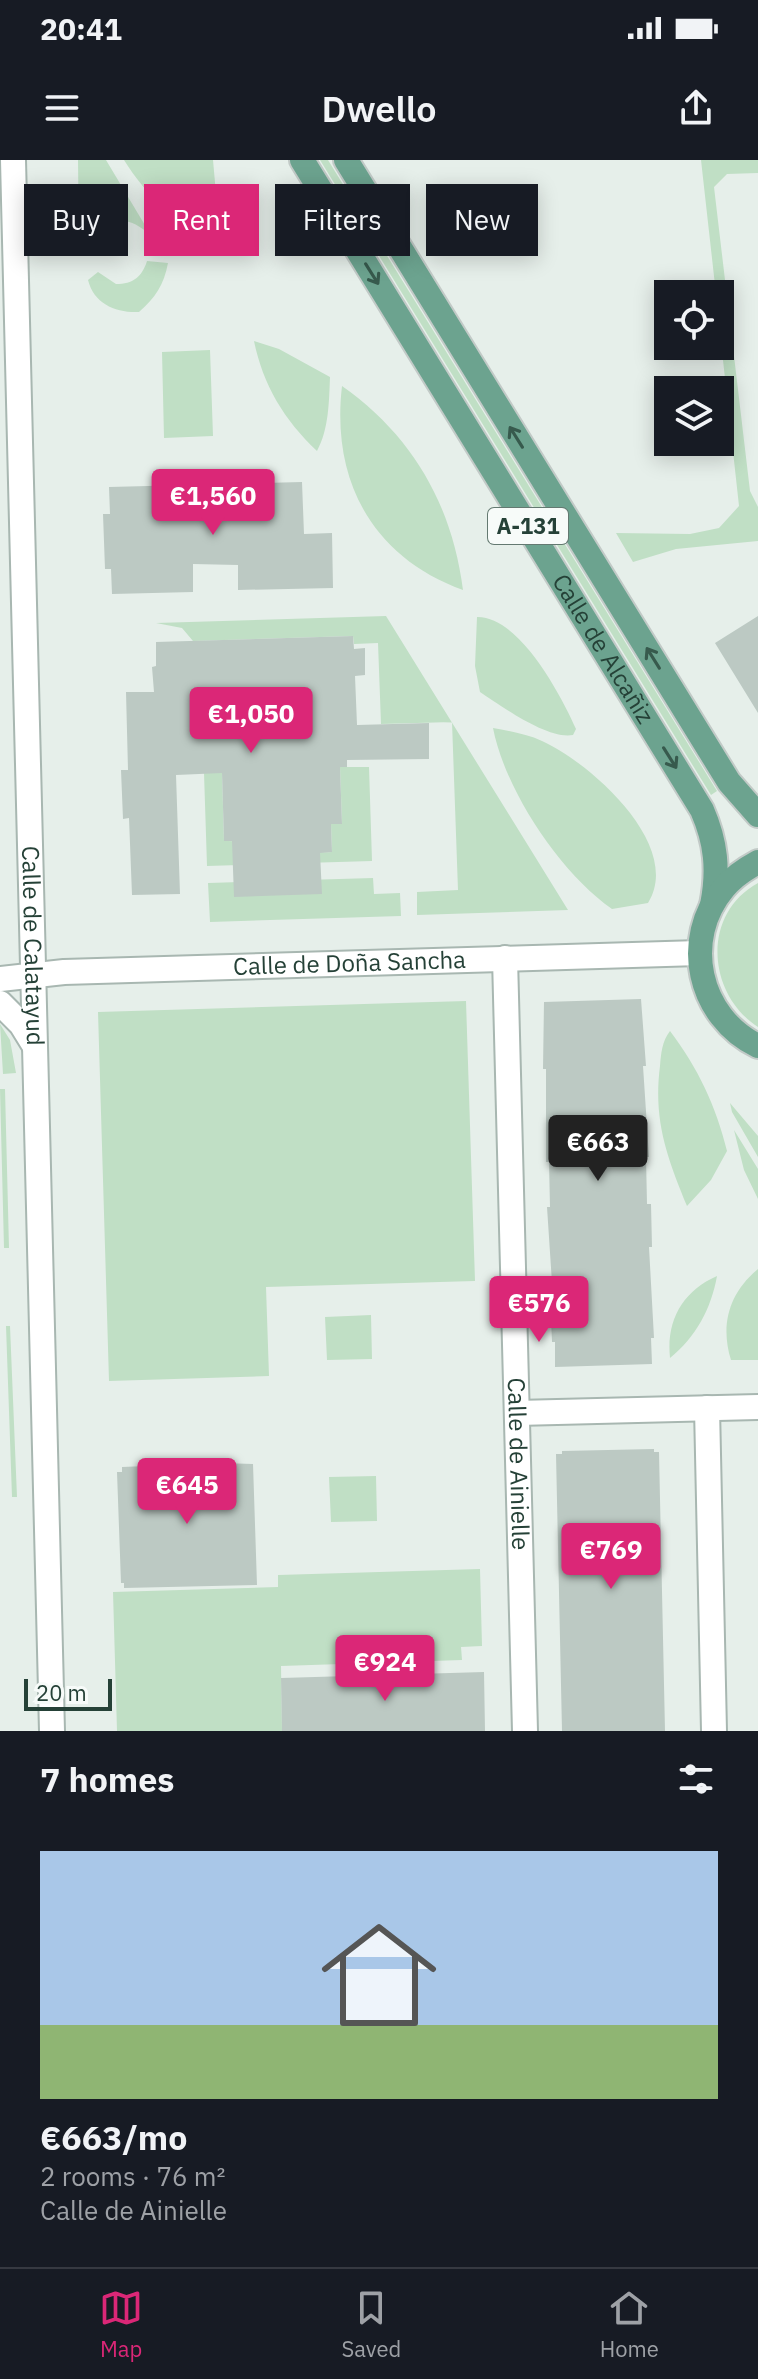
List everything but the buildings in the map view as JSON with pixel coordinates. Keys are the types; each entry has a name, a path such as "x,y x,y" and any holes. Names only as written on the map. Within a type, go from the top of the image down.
{"main road":[{"name":"Calle de Alcañiz","path":"302,160 702,810 715,847 716,886 712,905"},
{"name":"Calle de Alcañiz","path":"346,160 729,782 758,815"},
{"name":"A-131","path":"758,862 724,887 712,905 700,937 699,953 707,994 718,1013 731,1028 758,1046"}],"street":[{"name":"Calle de Calatayud","path":"13,160 10,429 32,975 52,1731"},
{"name":"Calle de Doña Sancha","path":"0,979 64,972 699,953"},
{"name":"Calle de Ainielle","path":"505,958 525,1731"},
{"path":"0,1003 21,1024 34,1045"},
{"path":"517,1413 758,1407"},
{"path":"707,1408 714,1731"}],"green space":[{"path":"78,160 106,160 120,184 78,184"},
{"path":"124,160 213,160 215,184 143,186"},
{"path":"320,160 328,160 343,184 335,184"},
{"path":"701,160 758,160 758,173 727,174 714,187 725,280 714,280"},
{"path":"128,197 144,224 144,231 128,222"},
{"path":"379,256 387,256 717,791 711,795"},
{"path":"147,261 168,263 158,290 139,312 114,309 101,301 91,288 88,280 98,272 116,284 132,281"},
{"path":"254,341 279,349 330,377 326,425 317,451 294,427 276,401"},
{"path":"210,350 213,436 164,438 162,352"},
{"path":"734,356 750,491 758,507 758,541 676,549 633,562 616,533 690,534 719,528 739,506 734,456 734,376 725,376 723,360 734,360"},
{"path":"342,386 389,427 425,475 449,529 463,590 431,576 404,557 382,536 364,511 351,483 343,453 340,420"},
{"path":"386,616 452,722 381,724 378,643 354,644 353,636 193,641 182,628 156,623"},
{"path":"477,617 493,620 508,629 537,660 569,714 576,729 573,735 538,727 480,692 475,666"},
{"path":"452,723 568,910 417,915 417,892 458,890"},
{"path":"493,728 530,736 562,752 606,786 626,808 643,832 653,856 656,880 648,903 612,909 573,874 522,803 499,752"},
{"path":"340,767 369,767 372,861 207,866 204,773 222,773 224,841 332,852 331,824 342,823"},
{"path":"373,878 374,894 400,893 401,916 210,922 208,883"},
{"path":"758,883 758,1027 741,1013 728,995 718,954 720,933 727,914 740,897"},
{"path":"466,1001 475,1281 266,1287 269,1376 109,1381 98,1012"},
{"path":"0,1024 10,1040 16,1073 3,1074"},
{"path":"670,1031 705,1088 727,1151 711,1180 687,1206 663,1138 658,1104 661,1052"},
{"path":"0,1089 5,1089 9,1248 4,1248"},
{"path":"730,1103 758,1136 758,1157 732,1112"},
{"path":"734,1130 758,1169 758,1199 744,1170"},
{"path":"758,1269 758,1360 731,1360 726,1334 730,1310 740,1288"},
{"path":"717,1276 701,1322 670,1358 671,1331 679,1308 695,1290"},
{"path":"371,1315 372,1359 327,1360 325,1317"},
{"path":"6,1326 10,1326 17,1497 12,1497"},
{"path":"376,1476 377,1521 331,1522 329,1477"},
{"path":"480,1569 482,1646 461,1647 462,1660 281,1666 282,1731 117,1731 113,1592 278,1587 278,1575"}]}
